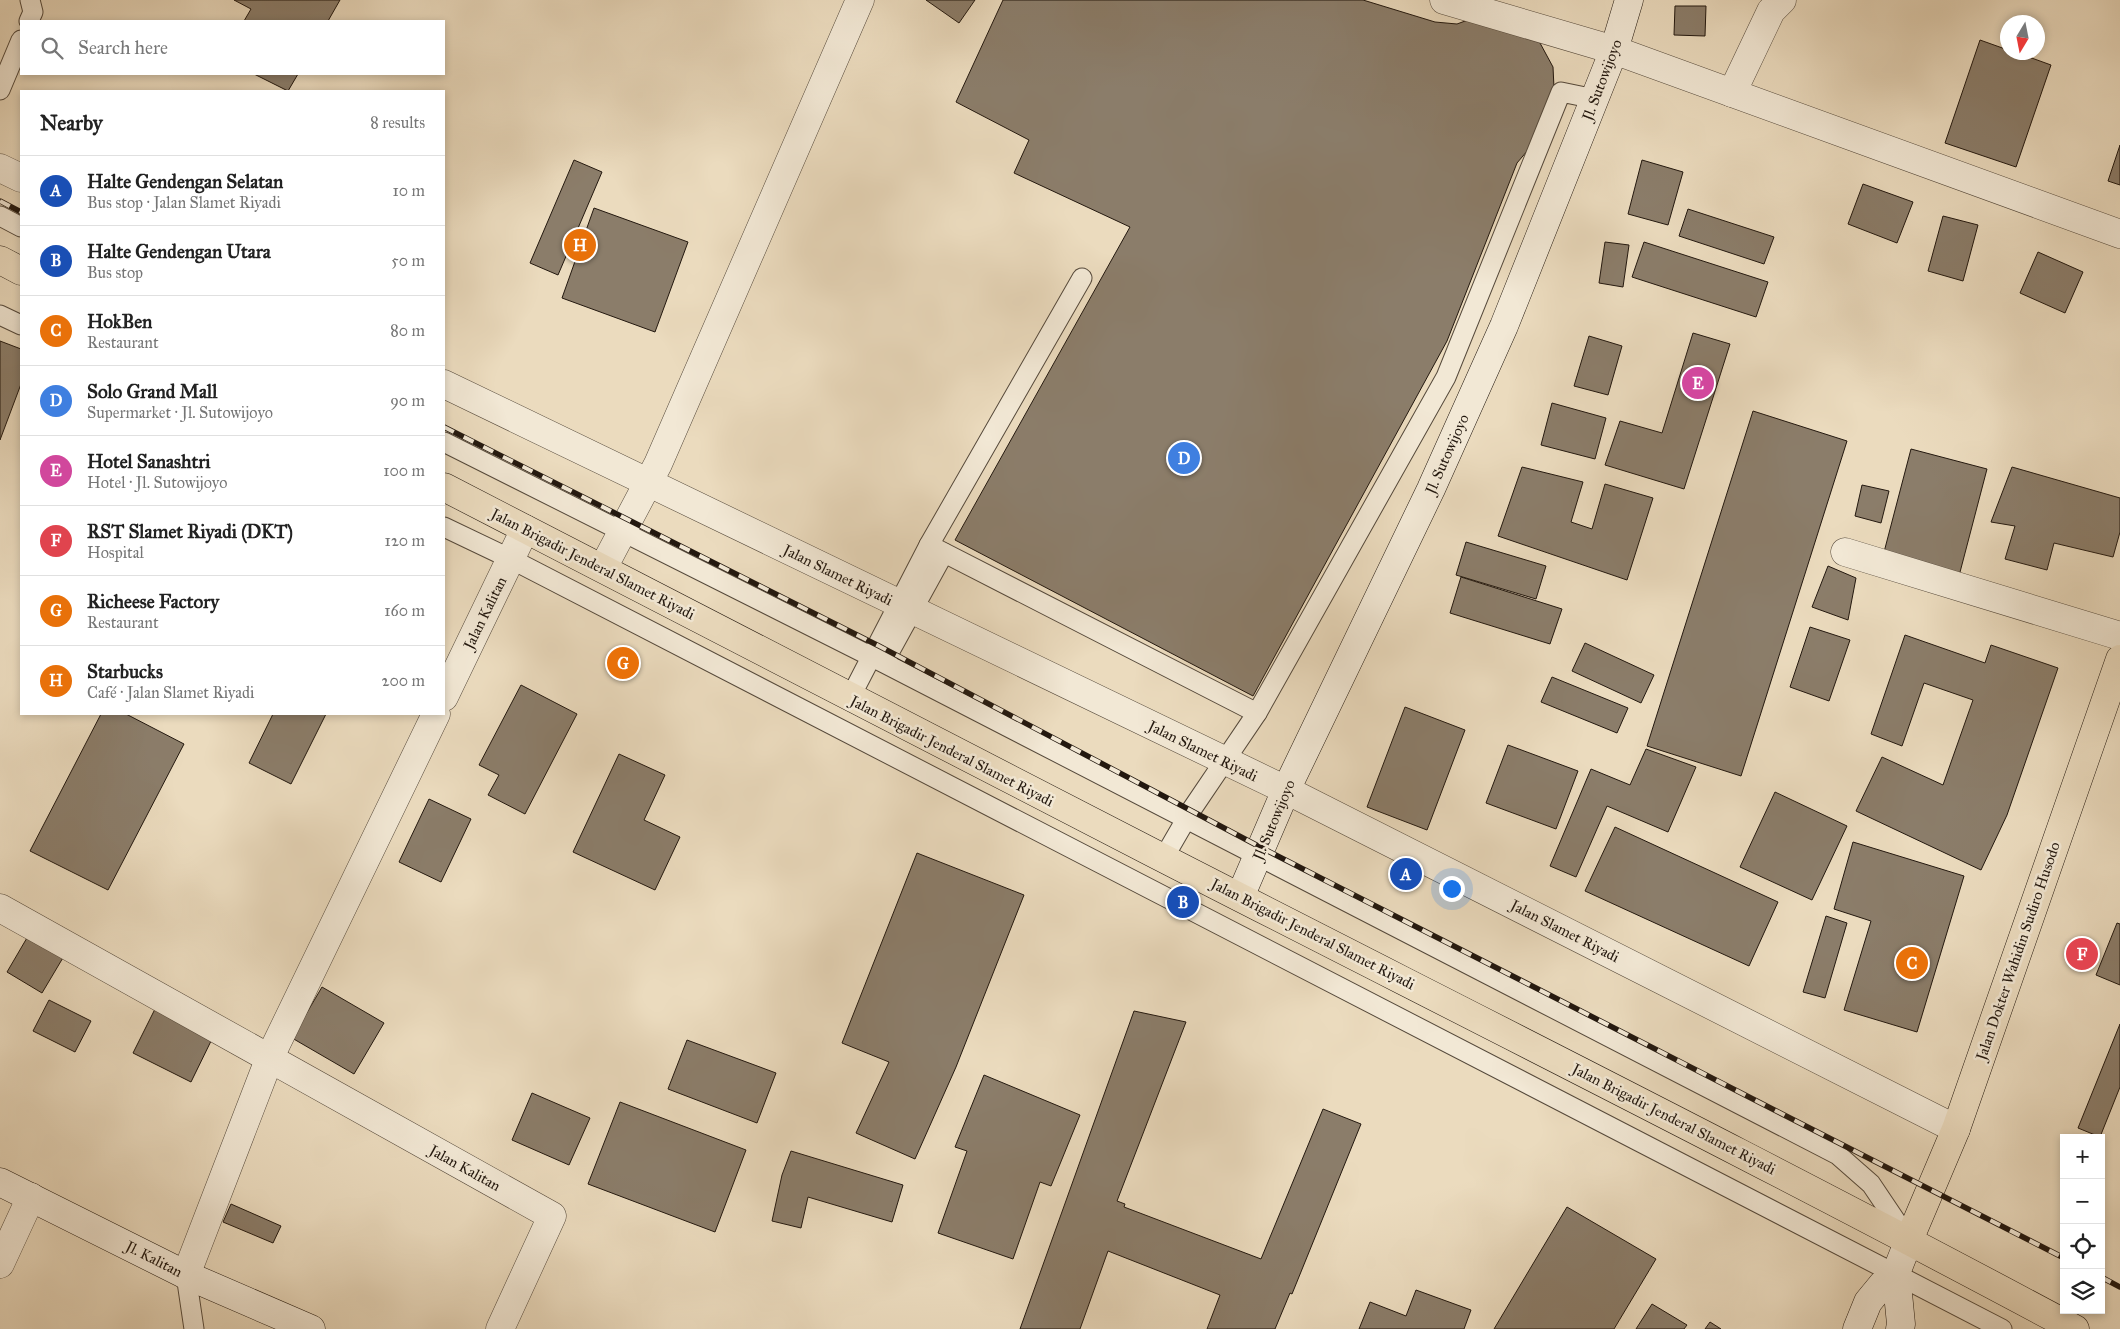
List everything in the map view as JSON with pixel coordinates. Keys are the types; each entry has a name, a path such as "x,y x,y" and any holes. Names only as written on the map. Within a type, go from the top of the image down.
{"main road":[{"path":"0,260 20,270"},
{"name":"Jalan Brigadir Jenderal Slamet Riyadi","path":"445,488 855,701 1909,1240 2075,1329"},
{"name":"Jalan Dokter Wahidin Sudiro Husodo","path":"1909,1240 1956,1129 2120,659"}],"street":[{"path":"602,568 649,484 860,0"},
{"path":"1444,0 1614,50 2120,234"},
{"name":"Jl. Sutowijoyo","path":"1240,897 1286,790 1431,489 1504,326 1614,50 1629,0"},
{"path":"1732,93 1772,11 1782,0"},
{"path":"0,168 20,178"},
{"name":"Jalan Slamet Riyadi","path":"445,384 1286,790 1956,1129"},
{"name":"Jalan Kalitan","path":"445,695 525,529"},
{"path":"1845,552 2120,636"},
{"path":"186,1275 270,1057 436,715"},
{"path":"0,908 270,1057"},
{"name":"Jalan Kalitan","path":"270,1057 552,1216 500,1329"},
{"name":"Jl. Kalitan","path":"0,1182 186,1275 310,1329"},
{"path":"0,1264 31,1197"},
{"path":"1857,1329 1868,1302 1882,1285 1896,1273 1909,1240"},
{"path":"1896,1273 1901,1315 1900,1329"}],"lane":[{"path":"29,20 33,12 30,0"},
{"path":"0,90 20,42"},
{"path":"1163,858 1223,761 1257,713 1446,377 1561,92 1595,99"},
{"path":"0,216 20,226"},
{"path":"855,701 1082,278"},
{"path":"0,315 20,325"},
{"path":"445,442 878,660 1838,1155 1871,1184 1909,1240"},
{"path":"445,527 511,559 2002,1329"},
{"path":"936,549 1257,713"},
{"path":"186,1275 194,1329"}],"building":[{"path":"234,0 340,0 329,20 245,20 251,9"},
{"path":"926,0 975,0 959,23"},
{"path":"1003,0 1363,0 1435,22 1457,24 1476,17 1521,27 1540,43 1553,67 1554,88 1533,144 1517,163 1447,341 1253,696 955,540 1130,227 1014,173 1029,140 956,102"},
{"path":"1675,6 1706,6 1705,36 1674,35"},
{"path":"1980,40 2000,47 2000,60 2037,60 2051,65 2016,167 1945,143"},
{"path":"256,75 297,75 289,90"},
{"path":"2120,145 2120,185 2108,181"},
{"path":"574,160 602,172 558,275 530,263"},
{"path":"1642,160 1683,172 1668,225 1628,214"},
{"path":"1863,184 1913,202 1897,243 1848,224"},
{"path":"594,208 688,242 655,332 562,298"},
{"path":"1688,209 1774,237 1764,264 1679,236"},
{"path":"1943,216 1978,225 1963,281 1928,271"},
{"path":"1605,242 1629,245 1623,287 1599,283"},
{"path":"1644,242 1768,282 1756,317 1632,277"},
{"path":"2038,252 2083,272 2065,313 2020,293"},
{"path":"1693,333 1730,344 1684,489 1605,465 1620,421 1662,433"},
{"path":"1589,336 1622,346 1608,395 1574,386"},
{"path":"0,341 20,349 20,387 0,440"},
{"path":"1552,403 1606,418 1595,459 1541,445"},
{"path":"1753,411 1847,441 1741,776 1647,746"},
{"path":"1911,449 1987,469 1959,576 1883,556"},
{"path":"1522,467 1583,482 1571,522 1592,529 1605,484 1653,498 1627,580 1498,536"},
{"path":"2012,467 2120,498 2120,532 2113,557 2054,543 2047,570 2005,559 2015,526 1991,522"},
{"path":"1862,485 1889,491 1881,523 1855,516"},
{"path":"1466,542 1546,566 1536,599 1456,575"},
{"path":"1828,566 1856,578 1848,620 1812,607"},
{"path":"1461,577 1562,609 1550,644 1450,613"},
{"path":"1810,627 1850,640 1829,701 1790,687"},
{"path":"1905,635 1985,663 1991,645 2058,668 2007,815 1981,870 1856,811 1882,757 1943,785 1973,700 1924,683 1902,746 1871,734"},
{"path":"1585,643 1654,675 1641,703 1572,671"},
{"path":"1552,677 1628,708 1617,733 1541,702"},
{"path":"521,685 577,714 525,814 488,795 499,775 479,765"},
{"path":"1405,707 1465,730 1427,830 1367,807"},
{"path":"100,715 128,715 184,744 108,890 30,851"},
{"path":"273,715 326,715 291,784 249,763"},
{"path":"1508,745 1578,771 1556,829 1486,803"},
{"path":"1646,749 1696,767 1668,832 1607,806 1576,877 1550,866 1591,769 1630,785"},
{"path":"619,754 665,775 644,820 680,837 655,890 573,852"},
{"path":"1775,792 1847,826 1812,900 1740,867"},
{"path":"429,799 471,819 441,882 399,862"},
{"path":"1615,827 1778,902 1749,966 1585,891"},
{"path":"1853,842 1964,876 1917,1032 1844,1010 1871,921 1834,909"},
{"path":"917,853 1024,895 956,1067 915,1159 856,1133 889,1062 842,1043"},
{"path":"1826,916 1847,923 1825,998 1803,992"},
{"path":"2117,923 2120,924 2120,985 2096,975"},
{"path":"31,931 67,951 42,993 7,972"},
{"path":"322,987 384,1023 354,1074 292,1038"},
{"path":"49,1000 91,1021 75,1052 33,1031"},
{"path":"155,1009 213,1037 191,1082 133,1053"},
{"path":"1134,1011 1186,1022 1117,1201 1125,1204 1124,1207 1261,1259 1323,1109 1361,1124 1292,1294 1290,1293 1275,1329 1207,1329 1220,1295 1108,1251 1080,1329 1020,1329"},
{"path":"2120,1024 2120,1087 2101,1134 2093,1134 2078,1128"},
{"path":"687,1040 776,1073 757,1123 668,1089"},
{"path":"984,1075 1080,1115 1051,1186 1040,1182 1013,1259 938,1233 967,1151 955,1147"},
{"path":"532,1093 590,1118 569,1165 512,1140"},
{"path":"620,1102 746,1150 715,1232 588,1184"},
{"path":"791,1151 903,1185 892,1222 808,1197 801,1228 772,1221 782,1175"},
{"path":"231,1204 281,1226 273,1243 223,1222"},
{"path":"1567,1207 1656,1259 1614,1329 1494,1329"},
{"path":"1416,1290 1471,1310 1464,1329 1359,1329 1370,1302 1406,1316"},
{"path":"1652,1304 1687,1325 1684,1329 1636,1329"},
{"path":"1710,1322 1721,1329 1705,1329"}],"railway":[{"path":"0,201 20,211"},
{"path":"445,428 879,646 1262,848 2060,1256"},
{"path":"2105,1279 2120,1287"}],"place":[{"name":"Starbucks","path":"580,245"},
{"name":"Hotel Sanashtri","path":"1698,383"},
{"name":"Solo Grand Mall","path":"1184,458"},
{"name":"Richeese Factory","path":"623,663"},
{"name":"Halte Gendengan Selatan","path":"1406,874"},
{"name":"Halte Gendengan Utara","path":"1183,902"},
{"name":"RST Slamet Riyadi (DKT)","path":"2082,954"},
{"name":"HokBen","path":"1912,963"}]}
